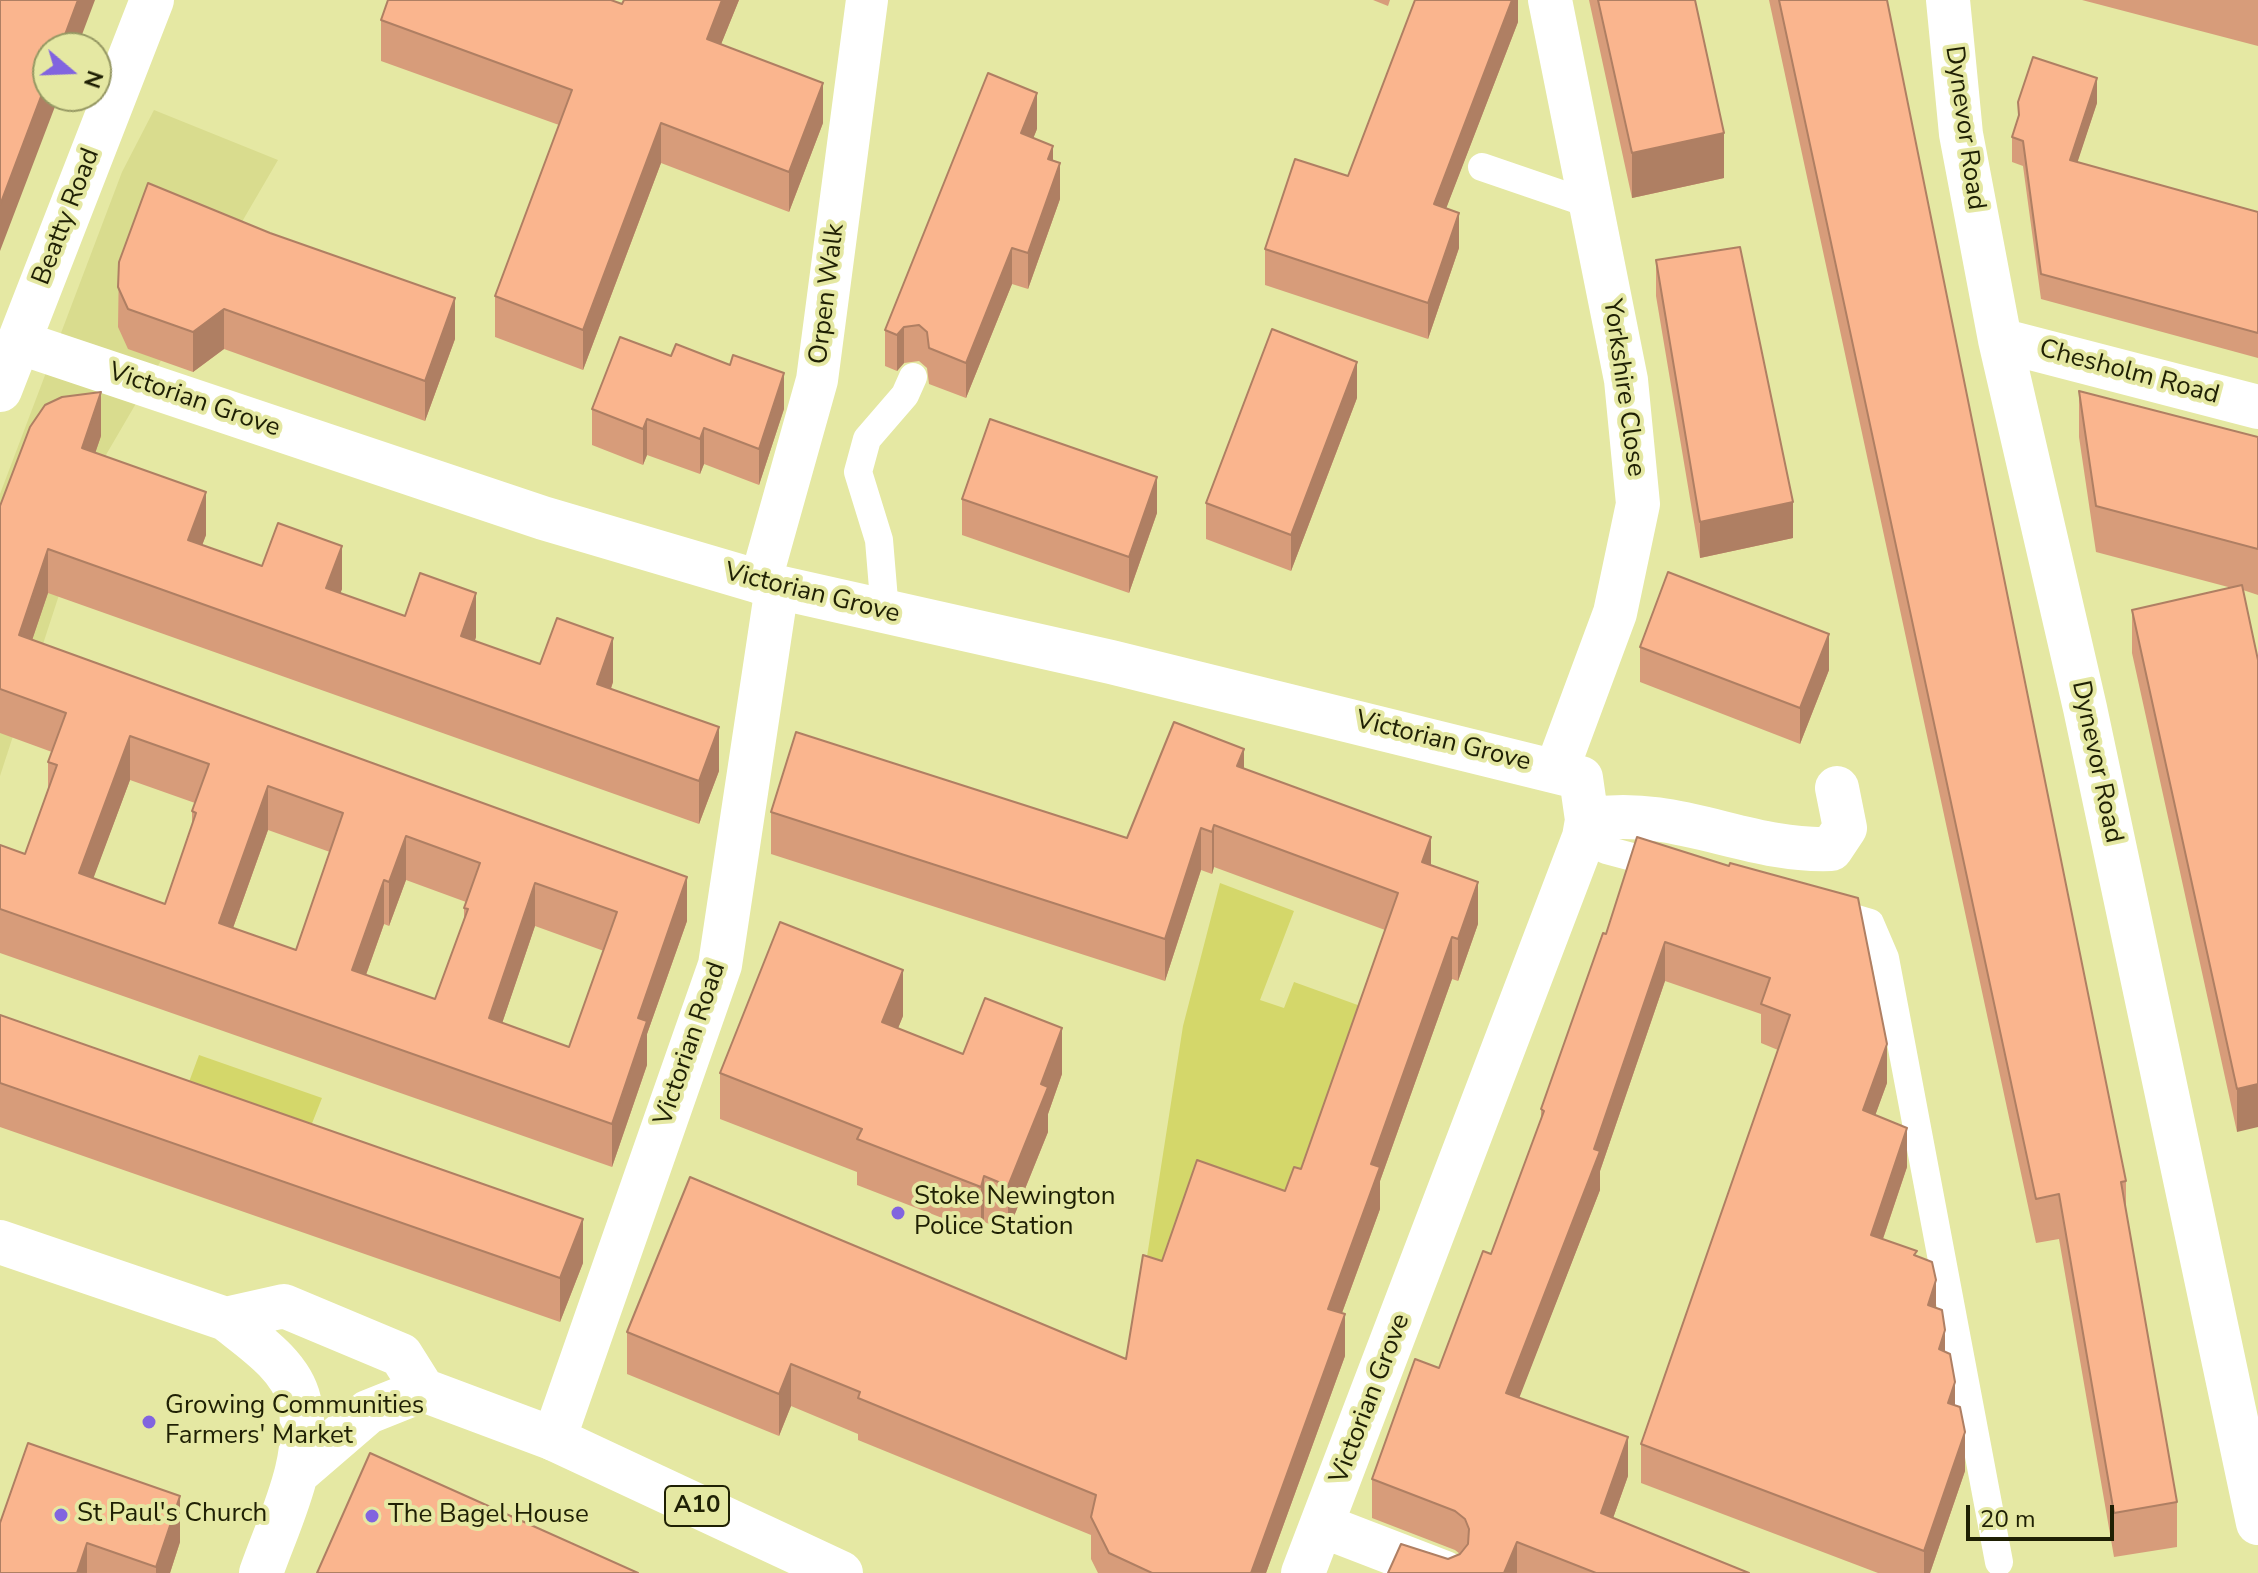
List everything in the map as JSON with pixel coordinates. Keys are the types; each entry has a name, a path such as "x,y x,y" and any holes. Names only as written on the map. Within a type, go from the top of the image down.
{"main road":[{"name":"Beatty Road","path":"0,390 152,0"},
{"name":"Yorkshire Close","path":"1550,0 1626,380 1638,504 1615,613 1557,769"},
{"name":"Dynevor Road","path":"1948,0 1961,134 2000,340 2088,723 2258,1523"},
{"name":"Chesholm Road","path":"2000,340 2258,407"},
{"name":"Victorian Grove","path":"18,342 543,518 768,585 1557,769 1581,778 1586,828 1303,1573"},
{"name":"Victorian Road","path":"554,1439 720,965 768,585"},
{"path":"1586,828 1644,815 1683,821 1761,842 1831,849 1845,828 1837,788"},
{"path":"0,1242 226,1319 270,1355 299,1399 301,1440 296,1474 261,1573"},
{"path":"226,1319 284,1306 401,1355 423,1390 368,1412 296,1474"},
{"name":"A10","path":"423,1390 554,1439 841,1573"},
{"path":"1323,1526 1445,1573"}],"street":[{"name":"Orpen Walk","path":"768,585 817,380 867,0"}],"lane":[{"path":"1482,167 1593,205"},
{"path":"885,612 879,540 858,472 867,439 894,411 913,377"},
{"path":"1586,828 1606,850 1694,874"},
{"path":"1796,902 1870,923 1885,958 1999,1562"}],"shaded area":[{"path":"154,110 278,160 103,460 0,776 0,494 122,172"},
{"path":"1220,883 1294,911 1260,1000 1284,1008 1294,982 1366,1008 1255,1295 1146,1263 1183,1026"},
{"path":"199,1055 322,1098 311,1126 189,1082"}],"building":[{"path":"0,0 78,0 66,32 32,32 32,112 35,112 0,205"},
{"path":"388,0 611,0 622,4 624,0 722,0 707,39 823,83 789,172 661,123 583,330 495,296 572,90 381,20"},
{"path":"1415,0 1512,0 1434,204 1459,213 1428,303 1265,249 1295,159 1348,176"},
{"path":"1598,0 1695,0 1724,133 1632,153"},
{"path":"1779,0 1887,0 2126,1181 2121,1182 2177,1502 2114,1513 2059,1194 2036,1199"},
{"path":"2033,57 2097,78 2070,160 2258,212 2258,333 2041,274 2023,141 2012,137 2019,115 2018,102"},
{"path":"988,73 1037,93 1021,133 1053,146 1048,159 1060,163 1028,253 1012,248 966,363 929,348 927,332 919,325 904,327 897,335 885,330"},
{"path":"148,183 270,233 455,298 425,381 224,309 193,332 128,309 118,287 119,262"},
{"path":"1740,247 1793,502 1700,522 1656,260"},
{"path":"1272,329 1357,362 1291,535 1206,503"},
{"path":"620,337 671,356 676,344 730,365 733,355 784,373 759,449 704,428 700,439 647,419 643,429 592,409"},
{"path":"2079,391 2258,437 2258,549 2096,506"},
{"path":"101,392 82,448 206,492 188,540 262,566 278,523 342,546 326,588 405,616 420,573 476,593 461,636 540,664 557,618 613,638 597,684 719,727 699,781 48,549 19,635 687,877 638,1018 647,1021 612,1124 0,909 0,845 25,854 57,765 48,762 66,713 0,689 0,506 30,427 45,405 62,397","holes":["130,736 209,764 165,904 79,873","268,786 343,813 296,950 219,923","406,836 480,863 464,908 468,909 435,999 352,970 384,880 389,882","535,883 617,912 569,1047 489,1018"]},
{"path":"990,419 1157,477 1129,557 962,499"},
{"path":"1668,572 1829,634 1800,708 1640,647"},
{"path":"2242,585 2258,660 2258,1084 2237,1089 2132,610"},
{"path":"1174,722 1244,749 1237,766 1431,837 1422,862 1478,882 1458,939 1452,937 1371,1164 1380,1167 1328,1309 1345,1314 1251,1573 1152,1573 1109,1553 1091,1517 1096,1495 858,1398 860,1392 791,1364 779,1394 627,1332 690,1177 1126,1359 1143,1255 1162,1261 1197,1160 1285,1191 1294,1167 1301,1169 1398,893 1214,825 1212,832 1201,828 1165,939 771,812 796,732 1127,838"},
{"path":"1637,837 1729,866 1730,863 1858,898 1887,1044 1863,1110 1907,1128 1871,1235 1917,1251 1914,1255 1932,1262 1936,1280 1928,1305 1942,1310 1945,1330 1939,1349 1950,1354 1955,1382 1948,1403 1960,1407 1965,1432 1924,1551 1641,1444 1790,1015 1761,1004 1770,978 1665,942 1594,1149 1600,1151 1506,1393 1628,1437 1601,1513 1749,1573 1596,1573 1517,1542 1504,1573 1388,1573 1401,1544 1448,1559 1460,1554 1468,1544 1469,1529 1465,1519 1455,1511 1372,1479 1415,1359 1439,1368 1483,1251 1491,1254 1544,1111 1541,1109 1603,933 1606,934"},
{"path":"780,922 903,970 882,1022 963,1054 985,998 1062,1028 1041,1084 1048,1087 1008,1186 984,1176 981,1187 857,1139 862,1129 720,1073"},
{"path":"0,1015 583,1219 560,1278 0,1083"},
{"path":"28,1443 180,1496 156,1567 87,1543 77,1573 0,1573 0,1523"},
{"path":"370,1453 638,1573 317,1573"}],"place":[{"name":"Stoke Newington Police Station","path":"898,1213"},
{"name":"Growing Communities Farmers' Market","path":"149,1422"},
{"name":"St Paul's Church","path":"61,1515"},
{"name":"The Bagel House","path":"372,1516"}]}
